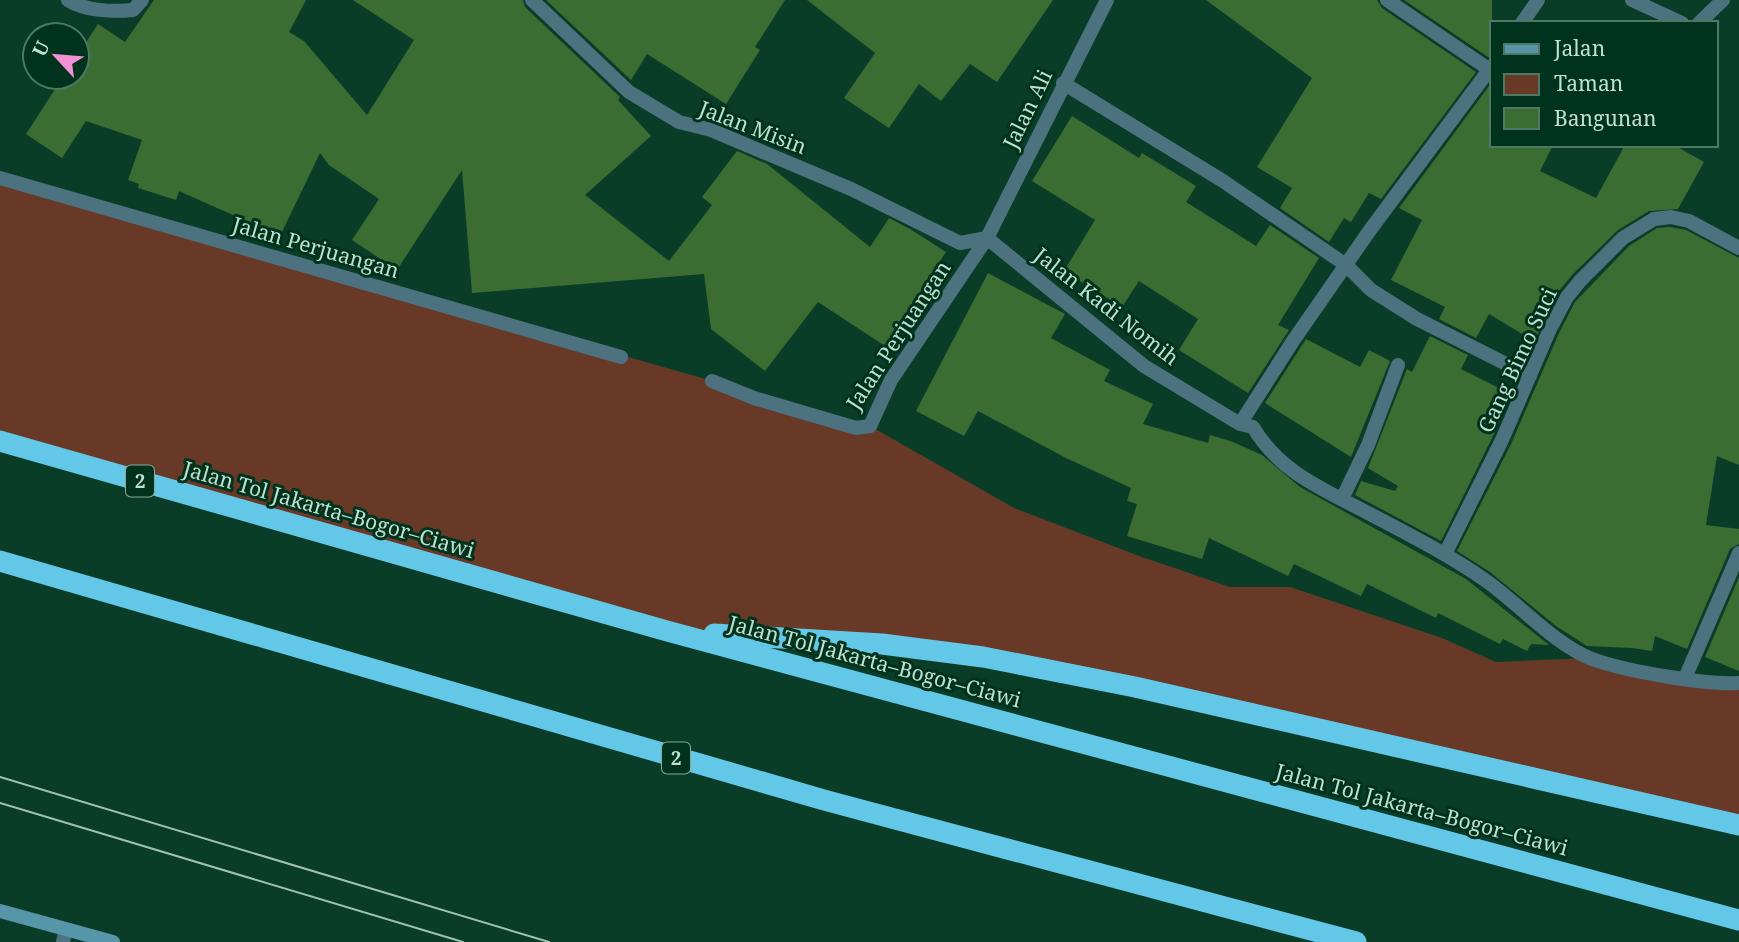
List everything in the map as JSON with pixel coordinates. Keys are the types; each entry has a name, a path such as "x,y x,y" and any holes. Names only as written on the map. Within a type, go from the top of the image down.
{"highway":[{"name":"Jalan Tol Jakarta–Bogor–Ciawi","path":"0,441 667,631 1739,920"},
{"name":"2","path":"0,561 824,800 1356,942"},
{"path":"667,631 882,645 983,657 1135,687 1739,825"}],"street":[{"path":"68,0 86,9 124,11 133,10 142,0"},
{"name":"Jalan Misin","path":"532,0 622,86 648,106 679,122 710,130 852,189 960,243 987,238"},
{"name":"Jalan Ali","path":"987,238 1107,0"},
{"path":"1387,0 1490,67"},
{"path":"1523,21 1538,0"},
{"path":"1632,0 1678,21"},
{"path":"1701,21 1723,0"},
{"path":"1240,424 1370,229 1490,69"},
{"path":"1063,83 1223,181 1346,265 1371,290 1417,318 1531,376"},
{"name":"Jalan Perjuangan","path":"0,178 621,357"},
{"name":"Gang Bimo Suci","path":"1445,554 1502,440 1550,329 1567,297 1623,237 1654,219 1671,217 1689,221 1739,248"},
{"name":"Jalan Perjuangan","path":"712,381 754,398 856,428 870,426 891,380 987,238"},
{"name":"Jalan Kadi Nomih","path":"987,238 1144,366 1240,424 1252,427 1271,454 1285,466 1445,554 1488,582 1570,646 1590,658 1616,666 1739,684"},
{"path":"1342,499 1368,444 1398,365"},
{"path":"1685,678 1739,553"},
{"path":"0,911 64,936 113,942"}],"green space":[{"path":"0,178 870,426 1014,508 1139,556 1230,587 1290,587 1442,638 1496,662 1590,658 1739,683 1739,829 983,657 667,631 0,441"}],"building":[{"path":"154,0 306,0 289,32 304,41 367,115 414,40 353,0 523,0 525,7 620,97 618,100 651,136 585,195 669,261 712,205 702,197 737,151 767,164 870,247 889,218 946,252 885,346 818,302 765,371 711,329 704,274 472,293 462,170 397,270 352,240 379,199 329,165 320,153 280,236 179,191 176,200 138,188 139,184 128,180 142,140 86,121 62,158 26,134 54,91 91,91 91,35 98,24 125,42"},
{"path":"546,0 785,0 755,47 760,50 726,104 647,54 631,80"},
{"path":"807,0 1053,0 997,82 970,64 941,101 919,84 889,128 844,98 875,53"},
{"path":"1206,0 1377,0 1382,8 1476,72 1381,199 1369,193 1351,222 1344,218 1329,242 1280,208 1292,188 1257,167 1312,78"},
{"path":"1404,0 1492,0 1488,57"},
{"path":"1490,85 1490,147 1552,147 1540,171 1596,198 1624,147 1678,147 1704,162 1678,209 1649,211 1618,230 1573,274 1558,292 1534,341 1489,314 1476,338 1439,319 1445,307 1391,280 1422,220 1399,208"},
{"path":"1072,116 1139,158 1142,153 1196,186 1186,202 1256,246 1270,225 1319,258 1278,325 1289,330 1248,393 1179,350 1198,319 1139,281 1122,307 1064,271 1095,220 1032,181"},
{"path":"1657,228 1686,230 1739,258 1739,465 1717,456 1706,525 1739,529 1739,544 1730,549 1687,649 1655,636 1652,651 1587,646 1556,626 1490,572 1457,551 1511,444 1575,302 1629,246"},
{"path":"988,273 1065,314 1051,338 1110,370 1104,381 1153,404 1143,424 1208,443 1210,435 1262,455 1300,487 1466,579 1549,645 1531,644 1527,651 1503,639 1500,644 1438,613 1436,618 1367,584 1361,596 1294,564 1288,576 1209,538 1202,559 1127,536 1137,504 1127,501 1131,488 1066,458 978,411 964,436 916,411"},
{"path":"1430,336 1468,355 1461,369 1511,394 1441,541 1355,495 1361,481 1395,491 1398,486 1368,468 1407,369 1412,372"},
{"path":"1306,339 1360,367 1369,350 1390,361 1351,457 1265,403"},
{"path":"1739,577 1739,671 1705,657"}],"tram line":[{"path":"0,777 549,942"},
{"path":"0,803 463,942"}]}
